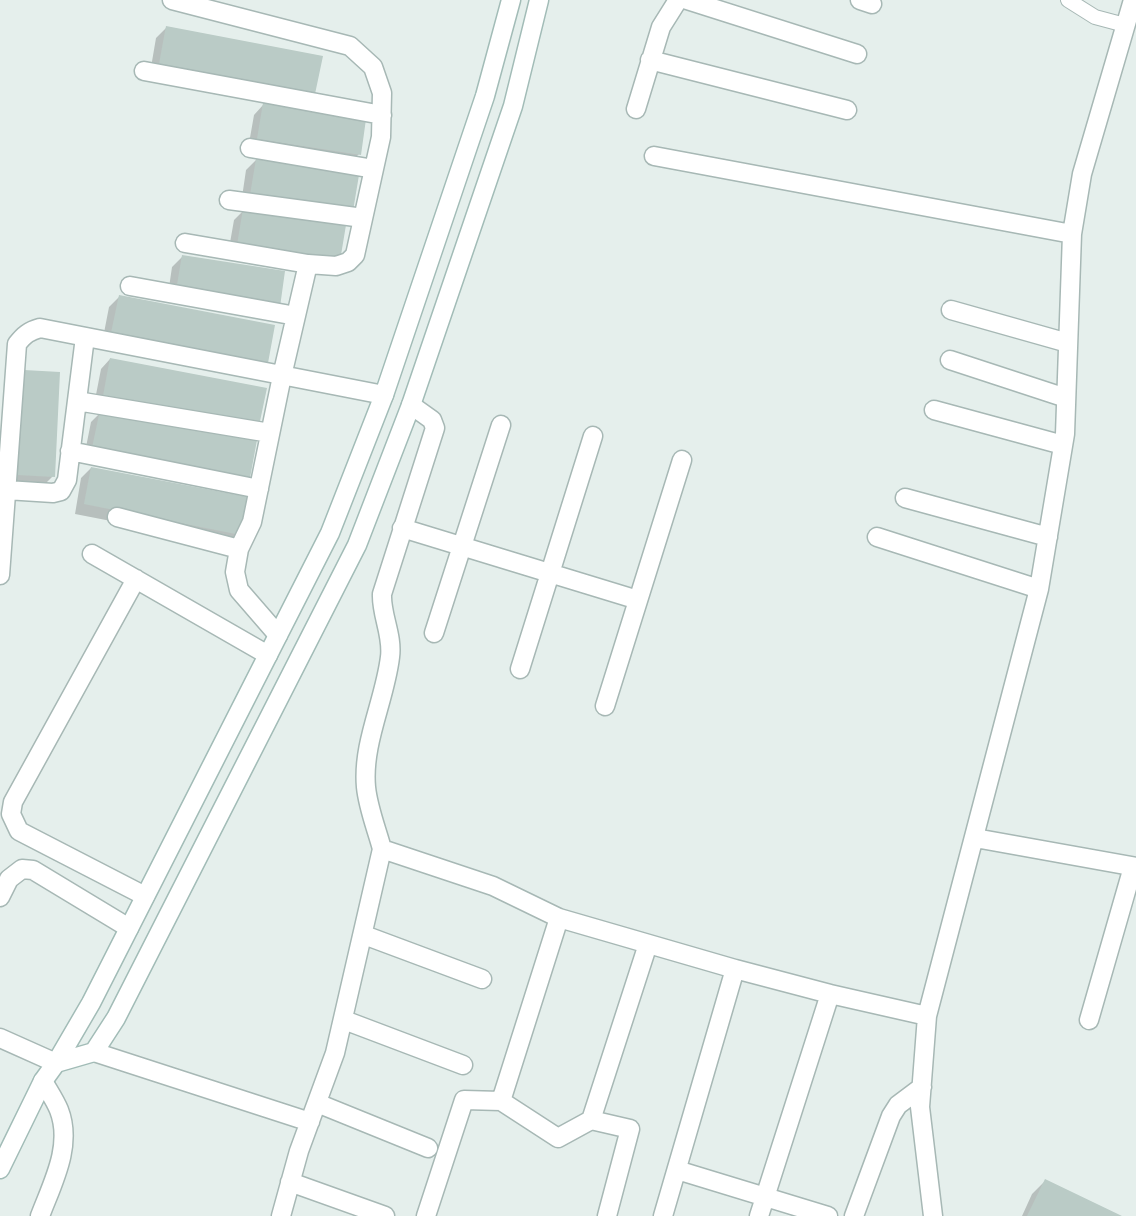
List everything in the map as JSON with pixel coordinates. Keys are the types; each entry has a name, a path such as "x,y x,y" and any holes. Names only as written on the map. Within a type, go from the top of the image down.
{"street":[{"path":"172,0 350,46 373,67 382,93 381,136 355,255 348,262 336,266 308,264 185,243"},
{"path":"0,1169 43,1081 91,1003 330,533 384,395 485,96 511,0"},
{"path":"94,1052 116,1018 357,545 411,405 513,106 539,0"},
{"path":"636,109 661,27 678,0"},
{"path":"687,0 857,54"},
{"path":"933,1216 920,1107 927,1016 1039,589 1063,445 1072,234 1082,174 1133,0"},
{"path":"650,60 848,110"},
{"path":"144,71 382,115"},
{"path":"250,148 374,169"},
{"path":"654,156 1072,234"},
{"path":"229,200 363,218"},
{"path":"278,635 239,590 235,572 239,549 252,522 308,264"},
{"path":"130,286 296,316"},
{"path":"951,310 1068,343"},
{"path":"0,575 6,490 6,389 17,344 23,335 31,330 40,328 384,395"},
{"path":"6,490 53,493 61,491 67,480 85,337"},
{"path":"950,360 1066,398"},
{"path":"77,401 270,433"},
{"path":"281,1216 290,1182 335,1053 382,849 366,788 367,757 391,656 390,635 381,605 382,594 435,428 432,420 411,405"},
{"path":"934,410 1063,445"},
{"path":"434,633 501,425"},
{"path":"520,669 593,436"},
{"path":"70,451 259,489"},
{"path":"605,706 682,460"},
{"path":"905,498 1048,537"},
{"path":"117,517 239,549"},
{"path":"402,528 638,600"},
{"path":"877,537 1039,589"},
{"path":"92,554 268,655"},
{"path":"136,579 13,802 11,814 19,831 145,896"},
{"path":"975,838 1134,867 1089,1020"},
{"path":"382,849 493,886 559,918 735,969 927,1016"},
{"path":"0,897 9,879 22,869 33,870 129,928"},
{"path":"501,1101 559,918"},
{"path":"364,935 482,979"},
{"path":"591,1120 648,944"},
{"path":"663,1216 735,969"},
{"path":"759,1216 830,994"},
{"path":"344,1020 463,1065"},
{"path":"0,1038 56,1063 94,1052 310,1122"},
{"path":"40,1216 61,1161 63,1134 60,1111 43,1081"},
{"path":"854,1216 891,1116 898,1105 922,1087"},
{"path":"426,1216 464,1100 501,1101 558,1138 591,1120 630,1129 607,1216"},
{"path":"317,1103 428,1148"},
{"path":"677,1170 828,1216"},
{"path":"290,1182 385,1216"}],"lane":[{"path":"1068,0 1095,17 1125,25"}],"building":[{"path":"166,26 323,56 315,94 159,64"},
{"path":"263,103 366,119 361,155 257,139"},
{"path":"256,159 359,175 353,211 250,195"},
{"path":"243,209 346,225 340,261 237,245"},
{"path":"182,255 285,271 280,307 176,291"},
{"path":"119,295 275,325 268,363 111,333"},
{"path":"110,358 267,388 259,426 103,396"},
{"path":"24,370 60,372 55,477 18,475"},
{"path":"100,410 257,440 250,478 92,448"},
{"path":"91,467 248,497 241,535 84,504"},
{"path":"1045,1179 1122,1216 1027,1216"}]}
